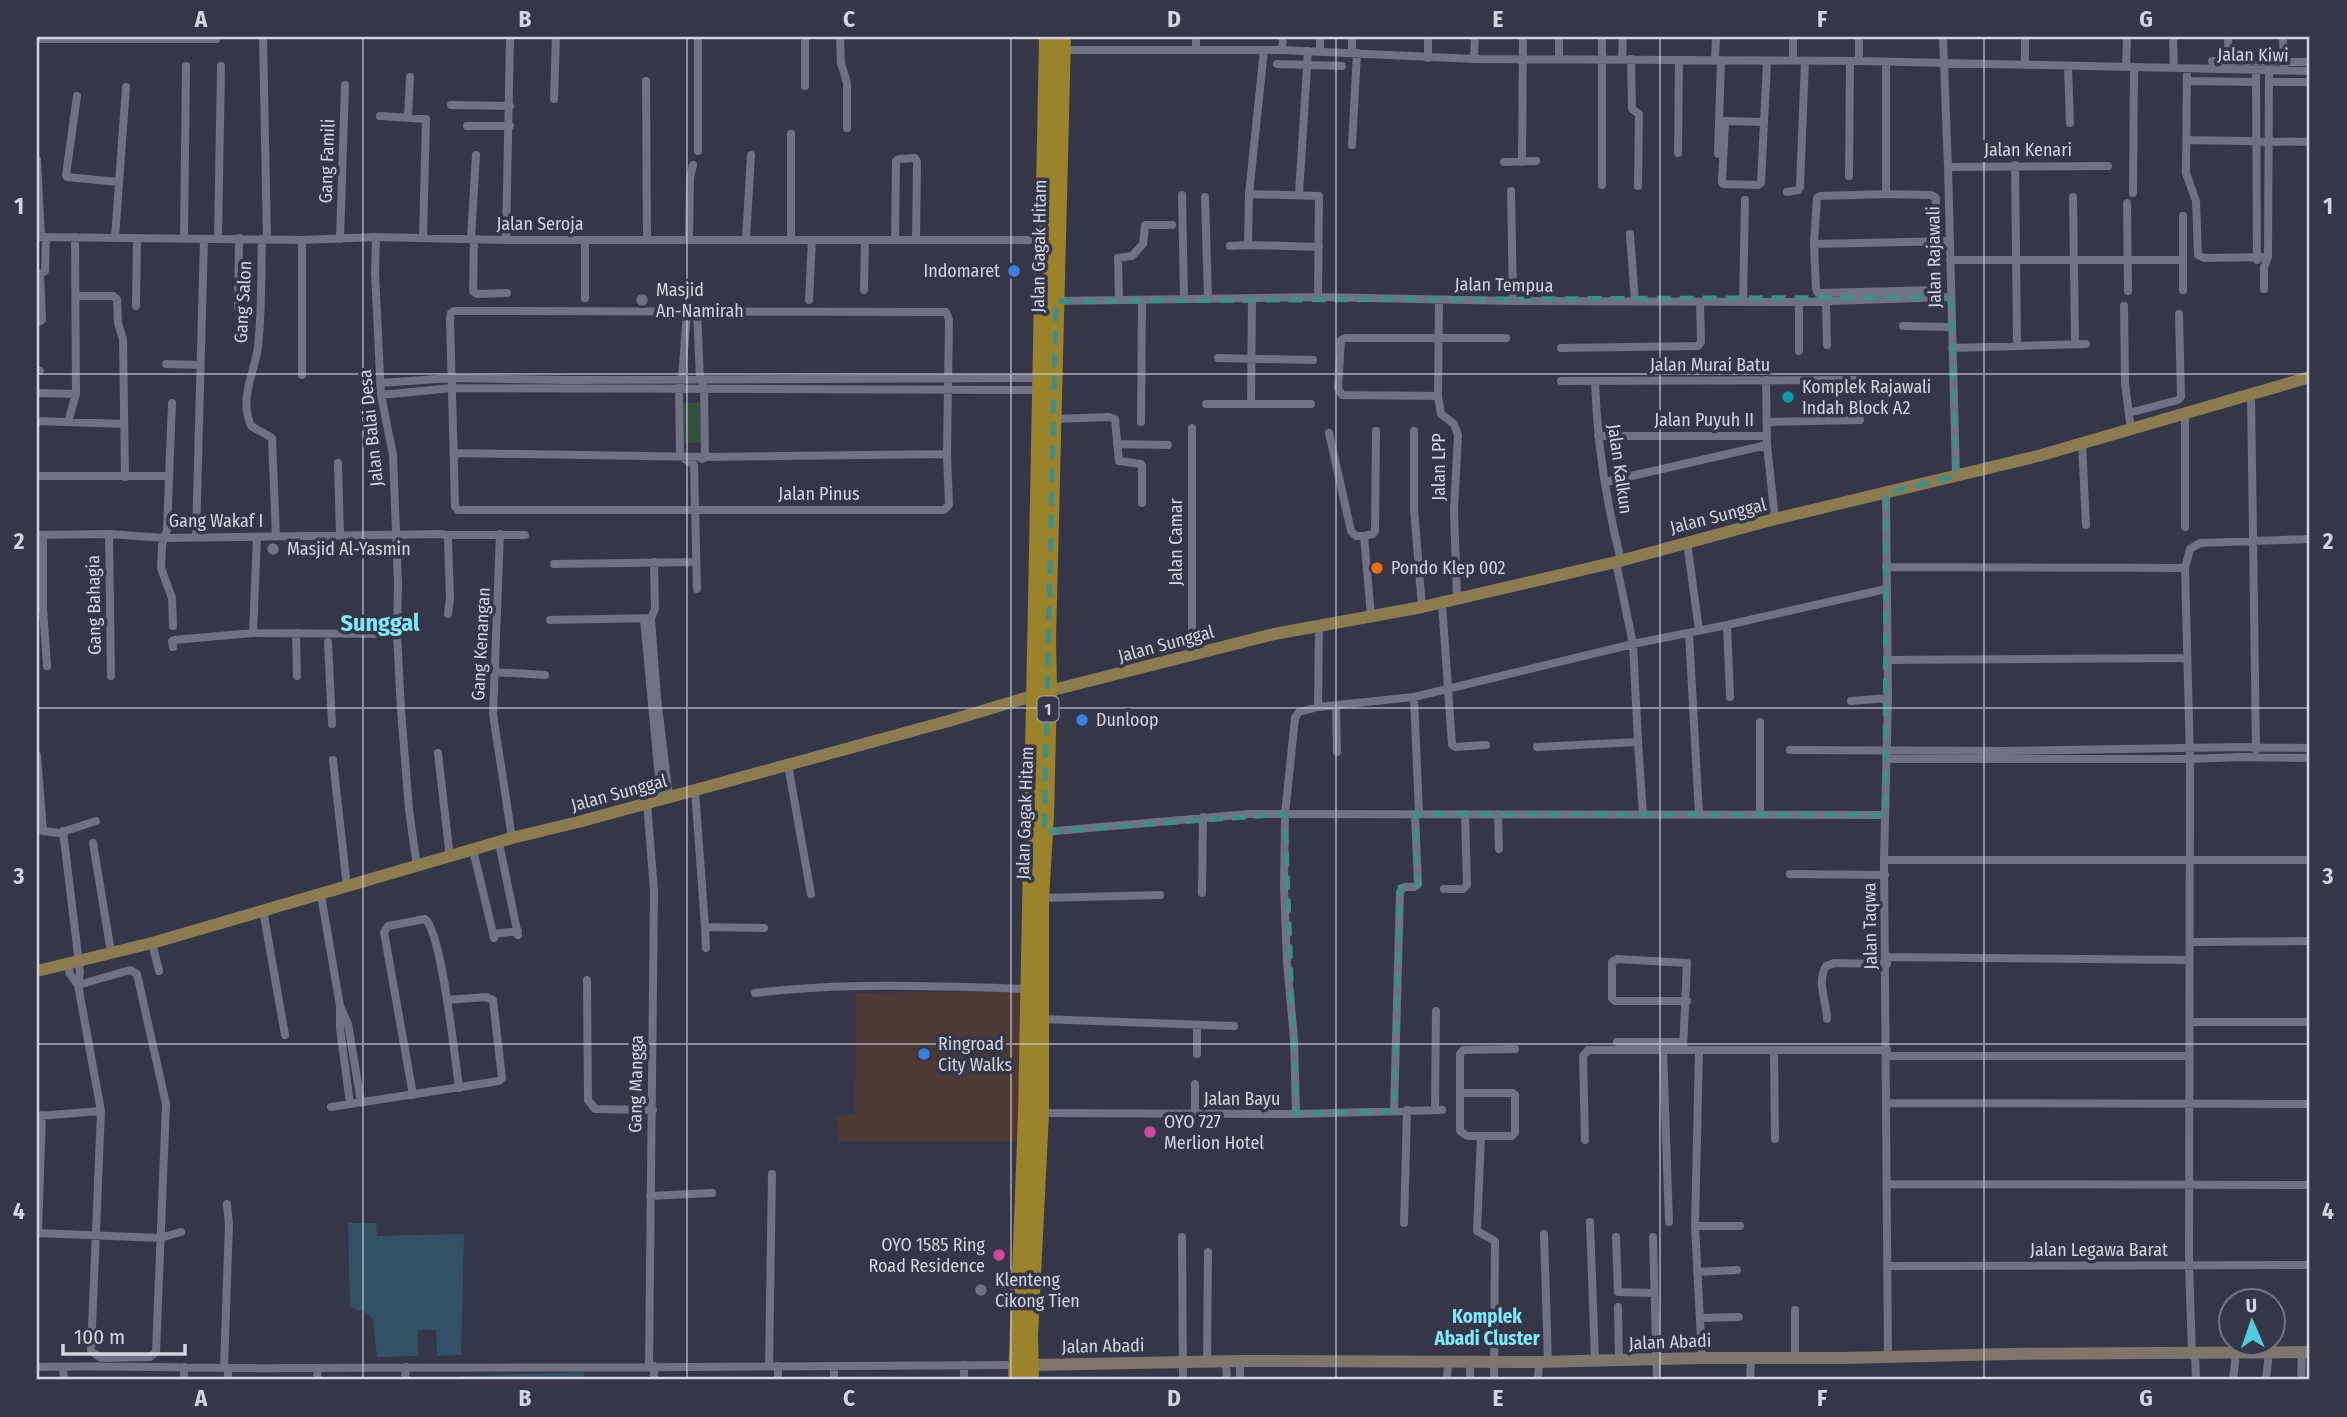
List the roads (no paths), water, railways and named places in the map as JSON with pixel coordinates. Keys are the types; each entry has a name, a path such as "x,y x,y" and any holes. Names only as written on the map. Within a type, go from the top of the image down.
{"highway":[{"name":"Jalan Gagak Hitam","path":"1023,1372 1029,1224 1028,989 1042,692 1048,640 1055,419 1053,146 1047,37"},
{"name":"Jalan Gagak Hitam","path":"1029,1224 1041,1113 1041,898 1044,832 1039,384 1043,240 1063,43"}],"main road":[{"name":"Jalan Sunggal","path":"37,971 152,943 512,838 788,765 987,710 1042,692 1319,624 1457,600 1618,561 2082,443 2310,377"}],"street":[{"name":"Gang Salon","path":"263,37 265,239 258,349 246,389 246,408 253,428 272,438 276,536"},
{"path":"506,240 510,37"},
{"path":"554,99 556,37"},
{"path":"698,37 698,151"},
{"path":"805,37 805,86"},
{"path":"840,37 841,63 847,83 847,128"},
{"path":"1196,37 1196,49"},
{"path":"1282,50 1283,37"},
{"path":"1320,37 1320,51"},
{"path":"1352,37 1352,145"},
{"path":"1428,37 1428,58"},
{"path":"1474,59 1475,37"},
{"path":"1522,162 1523,37"},
{"path":"1559,37 1559,60"},
{"path":"1602,37 1602,184"},
{"path":"1623,37 1632,108 1639,114 1638,186"},
{"path":"1716,37 1717,178"},
{"path":"1793,37 1793,60"},
{"path":"1849,176 1855,61 1859,37"},
{"name":"Jalan Rajawali","path":"1943,37 1956,476"},
{"path":"2025,37 2025,65"},
{"path":"2127,37 2133,192"},
{"path":"2173,37 2174,68"},
{"path":"2228,37 2229,66"},
{"path":"2283,37 2284,67"},
{"path":"37,39 216,39"},
{"name":"Jalan Kiwi","path":"1063,43 1320,51 1428,58 1793,60 2187,69 2229,66 2256,71 2284,67 2310,71"},
{"path":"1248,245 1249,194 1264,50"},
{"path":"1299,194 1308,51"},
{"path":"1678,153 1679,60"},
{"path":"1763,122 1725,121 1723,184 1760,185 1767,61"},
{"path":"1787,192 1800,187 1805,61"},
{"path":"2212,61 2229,66 2284,67 2310,62"},
{"path":"1886,62 1886,194"},
{"path":"1276,64 1342,65"},
{"path":"184,239 186,66"},
{"path":"218,238 221,66"},
{"path":"2068,66 2070,124"},
{"path":"2187,69 2186,178 2196,201 2198,255 2204,258 2268,257"},
{"path":"2256,71 2257,258 2264,267"},
{"path":"2264,289 2264,267 2268,257 2269,71"},
{"path":"408,117 411,77"},
{"path":"646,81 647,239"},
{"path":"2187,81 2256,82"},
{"path":"2269,82 2310,82"},
{"name":"Gang Famili","path":"340,239 345,85"},
{"path":"115,238 126,87"},
{"path":"77,96 66,175 119,182"},
{"path":"451,104 510,106"},
{"path":"380,116 427,120 422,238"},
{"path":"467,126 509,126"},
{"path":"790,239 791,134"},
{"path":"2186,140 2310,142"},
{"path":"476,155 473,291 477,294 507,293"},
{"path":"746,239 751,155"},
{"path":"895,240 896,161 915,158 916,240"},
{"path":"37,160 45,271 38,274 42,319 37,323"},
{"path":"1504,162 1536,162"},
{"path":"689,239 690,178 693,165"},
{"path":"2015,165 2017,340"},
{"name":"Jalan Kenari","path":"1948,167 2108,166"},
{"path":"1511,191 1513,301"},
{"path":"1249,194 1299,194 1319,197 1318,297"},
{"path":"1886,194 1934,196 1937,242 1938,287 1934,291 1818,293 1816,289 1814,244 1815,202 1818,197 1886,194"},
{"path":"1182,195 1184,299"},
{"path":"1205,197 1208,298"},
{"path":"2073,197 2076,338"},
{"path":"1743,302 1745,200"},
{"path":"2127,203 2128,292"},
{"path":"2183,216 2183,290"},
{"path":"1119,300 1118,258 1132,256 1143,244 1144,225 1172,225"},
{"path":"1630,234 1635,301"},
{"name":"Jalan Seroja","path":"41,237 302,240 376,237 506,240 1043,240"},
{"path":"68,422 76,394 75,237"},
{"name":"Jalan Balai Desa","path":"376,237 380,383 393,455 398,584 397,634 409,810 417,867"},
{"path":"238,307 239,238"},
{"path":"136,306 137,239"},
{"path":"196,536 204,239"},
{"path":"302,240 302,375"},
{"path":"585,240 585,298"},
{"path":"809,300 812,240"},
{"path":"864,290 865,240"},
{"path":"1814,244 1950,242"},
{"path":"1230,246 1320,247"},
{"path":"1950,260 2183,260"},
{"path":"77,296 117,298 118,323 123,339 124,477"},
{"name":"Jalan Tempua","path":"1056,301 1318,297 1826,302 1951,297"},
{"path":"1251,404 1252,298"},
{"path":"1141,422 1142,300"},
{"path":"1439,300 1440,340 1438,396 1340,394 1340,341 1343,338 1440,340 1506,338"},
{"path":"1561,348 1698,346 1701,342 1700,302"},
{"path":"1799,302 1799,351"},
{"path":"1826,302 1827,345"},
{"path":"2124,306 2125,383 2130,430"},
{"path":"454,311 687,312 943,311 949,316 947,454 680,457 454,453 450,318 454,311"},
{"path":"680,457 679,388 687,312"},
{"path":"697,312 699,378 704,387 705,457"},
{"path":"2129,413 2181,397 2179,314"},
{"path":"1903,327 1951,327"},
{"path":"1952,348 2086,344"},
{"path":"1218,358 1313,360"},
{"path":"166,364 200,365"},
{"path":"380,383 452,378 679,388 947,378 1022,378 1039,384"},
{"path":"381,395 452,388 682,378 947,389 1022,390 1039,384"},
{"path":"1022,378 1022,390"},
{"path":"1766,380 1767,440 1775,519"},
{"name":"Jalan Murai Batu","path":"1561,382 1859,380"},
{"name":"Jalan Kalkun","path":"1595,381 1598,436 1633,644 1643,815"},
{"path":"37,393 76,394"},
{"path":"2251,393 2256,757"},
{"name":"Jalan LPP","path":"1438,396 1441,414 1454,424 1458,435 1454,510 1457,600"},
{"path":"172,403 166,538 162,545 161,569 172,598 173,626"},
{"path":"1206,404 1311,404"},
{"path":"2185,414 2185,527"},
{"path":"1055,419 1112,418 1117,423 1121,463 1142,466 1142,503"},
{"path":"1767,422 1860,419"},
{"path":"37,421 124,424"},
{"name":"Jalan Camar","path":"1192,428 1192,655"},
{"path":"1329,433 1351,531 1356,536 1364,536 1375,531 1376,431"},
{"path":"1414,431 1414,509 1422,607"},
{"name":"Jalan Puyuh II","path":"1598,436 1767,440"},
{"path":"1605,482 1767,440"},
{"path":"2082,443 2086,525"},
{"path":"1117,444 1168,445"},
{"name":"Jalan Pinus","path":"454,453 455,506 458,510 944,510 949,505 947,454"},
{"path":"680,457 694,465"},
{"path":"694,465 705,457"},
{"path":"338,463 340,536"},
{"path":"694,465 697,589"},
{"path":"37,476 168,476"},
{"name":"Jalan Taqwa","path":"1886,494 1888,1357"},
{"name":"Gang Wakaf I","path":"40,535 108,534 166,538 525,535"},
{"name":"Gang Bahagia","path":"108,534 111,676"},
{"name":"Gang Kenangan","path":"500,534 493,714 512,838"},
{"path":"40,535 47,666"},
{"path":"446,535 450,589 448,614"},
{"path":"1364,536 1371,616"},
{"path":"253,633 257,537"},
{"path":"2196,1380 2189,1265 2190,759 2185,568 2194,544 2310,539"},
{"path":"1687,542 1699,631"},
{"path":"654,562 655,609 648,618 665,798"},
{"path":"554,564 695,562"},
{"path":"1886,567 2185,568"},
{"path":"1296,1114 1284,887 1286,814 1295,718 1302,710 1414,697 1633,644 1886,589"},
{"path":"1442,603 1452,745 1486,745"},
{"path":"550,620 648,618"},
{"path":"1318,707 1319,624"},
{"path":"1727,625 1730,697"},
{"path":"173,648 174,640 253,633 397,634"},
{"path":"296,633 297,676"},
{"path":"1689,633 1699,815"},
{"path":"328,642 332,724"},
{"path":"1887,660 2186,658"},
{"path":"493,672 545,675"},
{"path":"1394,1111 1400,892 1404,887 1418,885 1414,697"},
{"path":"1851,701 1888,698"},
{"path":"1336,705 1337,752"},
{"path":"1760,722 1760,815"},
{"path":"1536,747 1638,742"},
{"path":"1887,759 2069,754 2189,747 2310,748"},
{"path":"1790,750 1887,748 2007,755"},
{"path":"438,753 450,858"},
{"path":"2069,754 2190,759 2310,758"},
{"path":"37,755 41,829 45,832 63,831 96,821"},
{"path":"333,760 347,887"},
{"path":"788,765 811,894"},
{"path":"695,790 706,948"},
{"name":"Gang Mangga","path":"647,803 654,891 650,1196 654,1380"},
{"path":"1044,832 1203,817 1286,814 1885,815"},
{"path":"1444,889 1466,887 1465,814"},
{"path":"1498,814 1499,849"},
{"path":"1202,893 1203,817"},
{"path":"63,831 73,962 70,974 78,985 101,1111 90,1345 91,1351 101,1358 150,1357 155,1355 166,1104 137,974 130,970 78,985"},
{"path":"93,843 111,952"},
{"path":"473,850 494,936 518,933 499,843"},
{"path":"1885,860 2310,860"},
{"path":"1790,874 1885,875"},
{"path":"318,895 340,1006 340,1028 350,1104"},
{"path":"1041,898 1160,895"},
{"path":"263,910 285,1035"},
{"path":"413,1095 385,928 415,920 425,919 430,923 447,1000 459,1088"},
{"path":"705,928 764,928"},
{"path":"2190,942 2310,942"},
{"path":"152,943 159,971"},
{"path":"1683,1046 1687,1000 1687,963 1613,960 1612,998 1615,1001 1687,1000"},
{"path":"1827,1019 1827,1004 1822,997 1822,972 1826,966 1834,963 1887,960 2189,960"},
{"path":"587,980 587,1096 591,1105 604,1111 653,1110"},
{"path":"755,993 858,987 1028,989"},
{"path":"331,1107 499,1081 504,1074 493,1000 486,996 447,1000"},
{"path":"340,1006 348,1024 361,1102"},
{"name":"Jalan Bayu","path":"1041,1113 1296,1114 1439,1110 1436,1011"},
{"path":"1041,1019 1234,1026"},
{"path":"2191,1022 2310,1022"},
{"path":"1197,1026 1198,1054"},
{"path":"1617,1042 1683,1046 1699,1050 2189,1056"},
{"path":"1585,1140 1583,1056 1586,1051 1664,1050 1683,1046"},
{"path":"1460,1093 1513,1093 1515,1133 1512,1136 1467,1136 1460,1131 1460,1093 1461,1052 1515,1049"},
{"path":"1664,1050 1669,1222"},
{"path":"1699,1050 1695,1226 1702,1358"},
{"path":"1774,1051 1775,1139"},
{"path":"1195,1084 1195,1114"},
{"path":"1886,1103 2310,1104"},
{"path":"1404,1223 1407,1110"},
{"path":"101,1111 39,1116 37,1233 160,1238 181,1232"},
{"path":"1480,1136 1477,1231 1495,1241 1494,1380"},
{"path":"772,1174 774,1366 778,1380"},
{"path":"1887,1184 2310,1185"},
{"path":"650,1196 712,1193"},
{"path":"227,1204 228,1380"},
{"path":"1590,1222 1595,1361"},
{"path":"1695,1226 1740,1226"},
{"path":"1538,1380 1543,1362 1544,1234"},
{"path":"1182,1237 1183,1380"},
{"path":"1616,1237 1618,1292 1654,1293"},
{"path":"1653,1237 1657,1380"},
{"path":"1208,1252 1208,1362"},
{"name":"Jalan Legawa Barat","path":"1888,1266 2310,1265"},
{"path":"1697,1272 1737,1270"},
{"path":"1618,1307 1619,1360"},
{"path":"1795,1310 1795,1358"},
{"path":"1700,1318 1739,1317"},
{"name":"Jalan Abadi","path":"2288,1352 2306,1352"},
{"path":"2301,1380 2306,1352"},
{"name":"Jalan Abadi","path":"1023,1372 1240,1361 1543,1362 2218,1353"},
{"path":"1750,1380 1751,1358"},
{"path":"2232,1380 2235,1358"},
{"path":"2266,1380 2268,1358"},
{"path":"1447,1380 1448,1360"},
{"path":"1240,1361 1240,1380"},
{"path":"1470,1361 1470,1380"},
{"path":"1226,1362 1227,1380"},
{"path":"37,1367 964,1365 1023,1372"},
{"path":"964,1365 964,1380"},
{"path":"834,1366 834,1380"},
{"path":"63,1367 64,1380"},
{"path":"184,1367 184,1380"},
{"path":"405,1380 406,1367"},
{"path":"317,1380 318,1368"}],"water":[{"path":"348,1223 376,1223 377,1236 464,1234 461,1355 437,1356 436,1330 418,1330 418,1356 377,1357 373,1319 367,1313 350,1307"},
{"path":"584,1372 585,1380 460,1380 460,1376"}],"place":[{"name":"Indomaret","path":"1014,271"},
{"name":"Masjid An-Namirah","path":"642,300"},
{"name":"Komplek Rajawali Indah Block A2","path":"1788,397"},
{"name":"Masjid Al-Yasmin","path":"273,549"},
{"name":"Pondo Klep 002","path":"1377,568"},
{"name":"Dunloop","path":"1082,720"},
{"name":"Ringroad City Walks","path":"924,1054"},
{"name":"OYO 727 Merlion Hotel","path":"1150,1132"},
{"name":"OYO 1585 Ring Road Residence","path":"999,1255"},
{"name":"Klenteng Cikong Tien","path":"981,1290"}],"district":[{"name":"Sunggal","path":"380,623"},
{"name":"Komplek Abadi Cluster","path":"1487,1327"}]}
